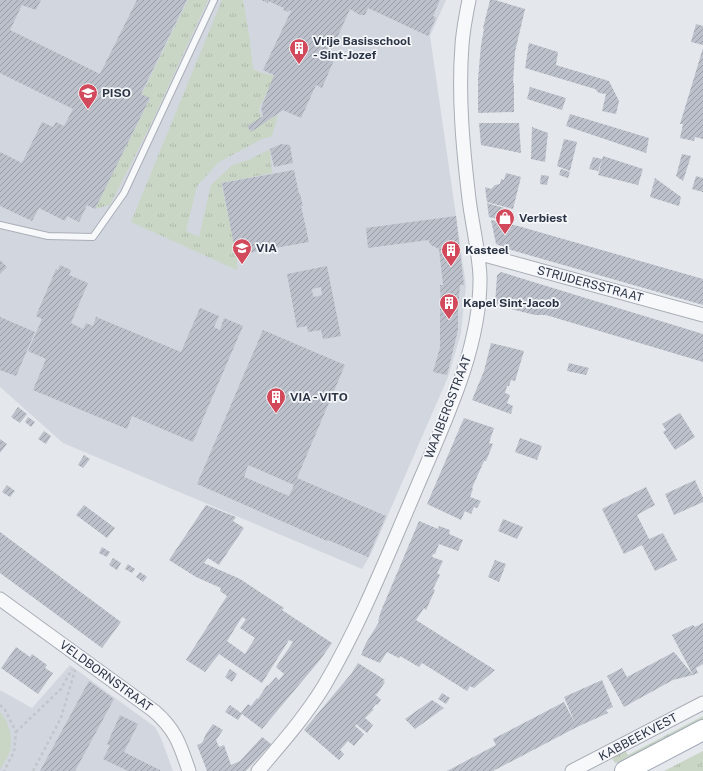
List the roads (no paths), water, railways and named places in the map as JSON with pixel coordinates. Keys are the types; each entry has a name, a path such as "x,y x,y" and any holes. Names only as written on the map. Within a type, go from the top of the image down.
{"main road":[{"name":"KABBEEKVEST","path":"625,771 703,730"},
{"path":"644,771 703,740"}],"street":[{"name":"WAAIBERGSTRAAT","path":"258,771 300,722 324,686 352,633 380,574 452,404 470,348 477,319 480,276 469,200 461,107 462,44 469,0"},
{"name":"STRIJDERSSTRAAT","path":"477,253 703,315"},
{"name":"VELDBORNSTRAAT","path":"0,599 163,719 177,738 189,771"},
{"name":"KABBEEKVEST","path":"572,771 703,703"}],"lane":[{"path":"0,225 48,236 93,237 124,193 214,0"}],"place":[{"name":"Vrije Basisschool - Sint-Jozef","path":"299,65"},
{"name":"PISO","path":"88,110"},
{"name":"Verbiest","path":"505,235"},
{"name":"VIA","path":"242,265"},
{"name":"Kasteel","path":"451,267"},
{"name":"Kapel Sint-Jacob","path":"449,320"},
{"name":"VIA - VITO","path":"276,414"}]}
